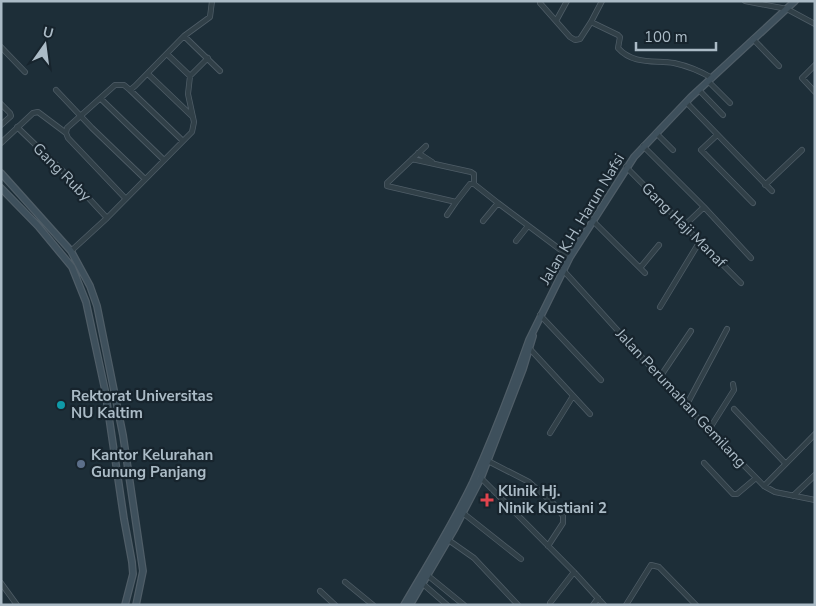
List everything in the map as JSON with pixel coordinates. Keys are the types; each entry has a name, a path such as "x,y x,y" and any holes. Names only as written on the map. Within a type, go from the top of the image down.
{"main road":[{"name":"Jalan K.H. Harun Nafsi","path":"446,538 490,448 530,349 540,315 570,256 626,167 643,146 686,102 795,1"},
{"path":"1,173 71,251 90,286 97,306 115,388 143,571 136,605"},
{"path":"1,188 38,226 72,267 86,302 105,390 132,562 133,574 125,605"},
{"name":"Jalan K.H. Harun Nafsi","path":"404,605 463,513 481,478 529,340 533,334"},
{"path":"105,390 115,388"},
{"name":"Jalan K.H. Harun Nafsi","path":"410,605 423,584 425,574"}],"street":[{"path":"130,90 184,36 210,16 212,1"},
{"path":"556,21 567,1"},
{"path":"540,3 570,37 578,40 584,35 602,1"},
{"path":"745,1 787,9 815,24"},
{"path":"591,22 618,35 620,37 618,48 629,57 651,62 681,65 700,72 730,102"},
{"path":"184,36 220,70"},
{"path":"753,39 779,66"},
{"path":"1,47 25,72"},
{"path":"167,54 190,76"},
{"path":"71,251 108,218 125,198 192,132 194,118 188,94 190,76 208,58"},
{"path":"815,65 802,78 815,92"},
{"path":"148,74 194,118"},
{"path":"66,133 67,128 115,86 124,85 183,141"},
{"path":"56,90 145,179"},
{"path":"699,90 723,115"},
{"path":"101,99 164,160"},
{"path":"686,102 772,192"},
{"path":"1,104 10,113 10,116 1,125"},
{"path":"1,143 35,112 66,133 68,138 125,198"},
{"name":"Gang Ruby","path":"17,127 108,218"},
{"path":"656,133 673,150"},
{"path":"717,135 701,150 753,204"},
{"path":"426,146 387,183 387,186 456,202"},
{"path":"643,146 704,207 751,258"},
{"path":"765,185 802,150"},
{"path":"418,153 435,164"},
{"path":"412,159 471,172 474,174 474,184"},
{"name":"Gang Haji Manaf","path":"626,167 742,283"},
{"path":"446,215 470,184 474,184"},
{"path":"474,184 570,256"},
{"path":"483,220 498,203"},
{"path":"684,226 704,207"},
{"path":"592,220 645,273"},
{"path":"516,241 528,226"},
{"path":"660,307 700,241"},
{"path":"640,268 659,245"},
{"name":"Jalan Perumahan Gemilang","path":"563,270 686,406 764,486 775,492 815,500"},
{"path":"540,315 601,380"},
{"path":"686,406 728,329"},
{"path":"660,377 691,331"},
{"path":"530,349 590,414"},
{"path":"712,431 734,390 733,384"},
{"path":"550,433 573,396"},
{"path":"734,409 786,463"},
{"path":"764,486 815,434"},
{"path":"488,461 529,482 553,503 563,516 563,523 548,546"},
{"path":"704,463 733,494 740,492 756,478"},
{"path":"793,496 815,475"},
{"path":"481,478 604,605"},
{"path":"463,513 521,559"},
{"path":"446,538 474,558 518,605"},
{"path":"626,605 651,565 659,567 696,605"},
{"path":"550,603 574,572"},
{"path":"425,574 464,605"},
{"path":"345,582 373,605"},
{"path":"1,583 17,605"},
{"path":"423,584 447,605"},
{"path":"320,592 335,605"},
{"path":"593,605 598,598"}],"place":[{"name":"Rektorat Universitas NU Kaltim","path":"61,405"},
{"name":"Kantor Kelurahan Gunung Panjang","path":"81,464"},
{"name":"Klinik Hj. Ninik Kustiani 2","path":"487,500"}]}
